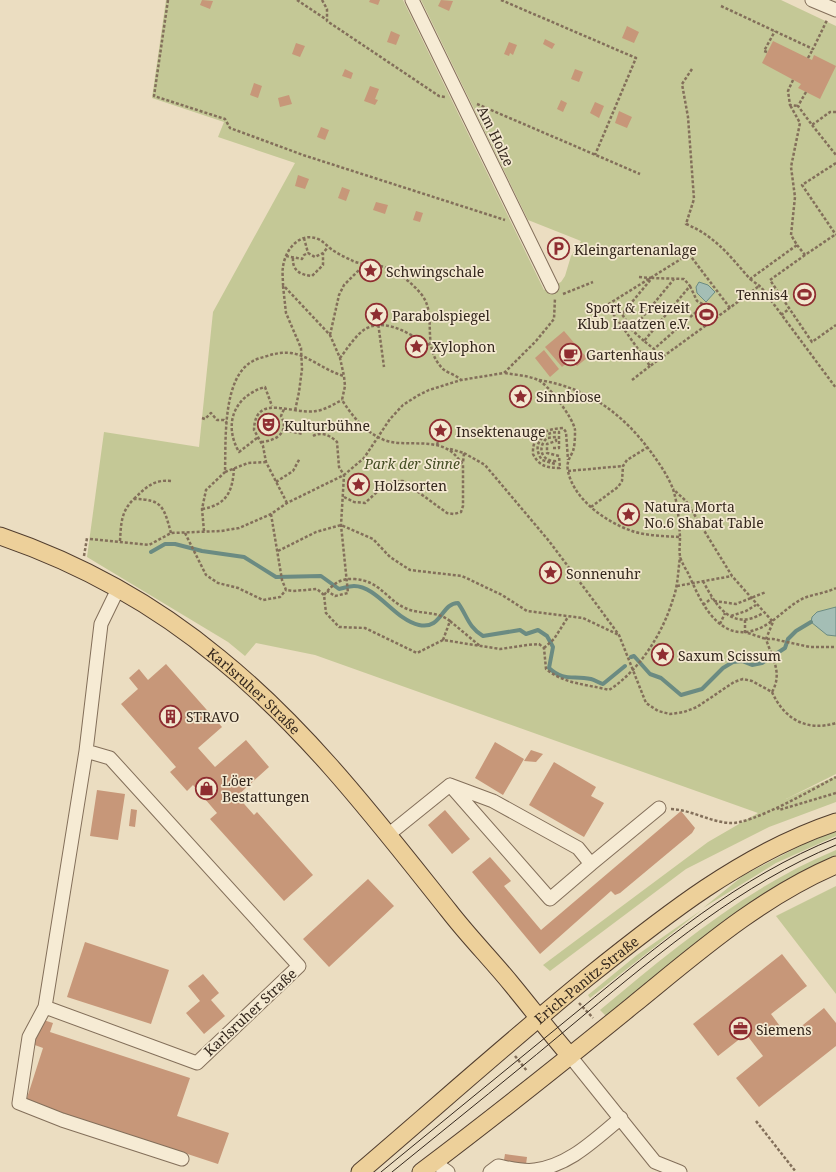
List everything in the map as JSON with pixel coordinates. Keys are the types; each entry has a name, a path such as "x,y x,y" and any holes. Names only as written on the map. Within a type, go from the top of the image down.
{"main road":[{"name":"Karlsruher Straße","path":"0,536 26,545 55,558 118,589 172,623 207,648 253,687 325,760 570,1056"},
{"name":"Erich-Panitz-Straße","path":"360,1172 506,1045 640,935 713,884 769,850 836,822"},
{"path":"428,1167 570,1056 740,919 790,887 836,865"}],"street":[{"name":"Am Holze","path":"412,0 553,291"},
{"path":"812,0 834,9"},
{"path":"118,589 101,624 86,750 45,1007 29,1037 19,1103 62,1120 182,1159"},
{"name":"Karlsruher Straße","path":"45,1007 197,1063 299,966 110,758 86,750"},
{"path":"388,835 450,785"},
{"path":"450,785 550,899 659,808"},
{"path":"450,785 493,801 578,848 591,864"},
{"path":"570,1056 655,1162 680,1172"},
{"path":"490,1172 498,1166 534,1170 564,1162 584,1149 621,1118"},
{"path":"428,1167 448,1172"}],"path":[{"path":"168,0 154,96 225,120 230,128 303,155 507,220 517,216"},
{"path":"297,0 327,21"},
{"path":"501,0 636,58 595,155"},
{"path":"721,6 813,49"},
{"path":"808,58 834,9"},
{"path":"768,52 764,50 775,31"},
{"path":"692,69 682,84 688,117 694,199 686,224 699,229 717,242 750,279 759,286 836,388"},
{"path":"794,80 788,91 790,105 800,123 791,168 795,197 791,235 805,255"},
{"path":"798,106 806,92"},
{"path":"790,105 798,106 836,156"},
{"path":"812,124 830,112 836,112"},
{"path":"836,162 802,185 836,235 770,280 812,342 836,325"},
{"path":"295,411 299,392 301,355 298,339 286,313 283,285 283,266 290,248 296,241 304,238 312,237 321,240 328,247 354,262 380,265 396,272 411,283 423,296 428,311 431,334 430,345 436,360 444,370 461,380"},
{"path":"304,238 308,252 315,257 323,253 328,247"},
{"path":"750,279 797,245"},
{"path":"286,256 302,259 308,252"},
{"path":"293,258 292,264 295,269 305,276 312,276 323,265 323,253"},
{"path":"650,366 607,304 689,254 730,308"},
{"path":"330,335 339,295 344,285 365,264"},
{"path":"639,277 684,280 690,286 697,301 704,305 654,349 632,330 622,314 651,278"},
{"path":"632,330 674,279"},
{"path":"504,373 536,341 554,319 556,308 553,291 569,293 593,282"},
{"path":"283,285 330,335 340,358 344,376 345,386 342,400 354,417 366,430 377,437 398,444 437,445 464,453 485,465 550,540 619,635 646,703 658,712 670,714 698,707 734,682 743,679 752,681 772,692 780,707 790,717 803,725 815,726 836,723"},
{"path":"644,341 690,286"},
{"path":"632,380 759,286"},
{"path":"781,315 789,309"},
{"path":"377,315 384,367"},
{"path":"340,358 356,337 367,328 379,326 393,326 430,345"},
{"path":"225,472 228,409 232,386 240,372 252,361 275,353 290,353 301,355 334,373 344,376"},
{"path":"84,558 88,538 148,545 171,533 221,531 238,528 271,514 287,503 344,475 364,458 390,419 403,405 429,390 461,380 504,373 574,388 597,400 619,416 648,447 673,489 679,516 680,537 680,557 677,586 666,616 634,670 609,690 590,685 578,685 555,676 546,669 546,647 554,639 568,616"},
{"path":"539,380 564,407 575,427 574,450 568,460"},
{"path":"257,438 239,452 233,442 231,428 235,411 247,396 256,390 265,387 272,406"},
{"path":"287,503 266,462 261,442 257,438 254,430 257,415 264,409 272,406 295,411 317,411 342,400"},
{"path":"228,409 235,411"},
{"path":"261,442 271,441 279,436 284,430 284,422 281,416 284,409"},
{"path":"202,418 205,419 211,413 217,420 224,420 227,423"},
{"path":"553,448 559,448 559,432 547,434 542,437 539,441 537,452 542,460 555,464 555,461 544,457 541,452 541,447 547,438 556,437 556,441 547,444 546,449 547,453 559,456 560,468 552,468 541,465 533,454 534,442 543,431 563,428 566,432 568,471 577,491 591,507 611,521 633,531 658,536 680,537"},
{"path":"284,430 303,434"},
{"path":"313,436 316,434 330,436 337,442 339,467 344,475 344,497 341,524 348,593 335,596 327,591"},
{"path":"437,445 440,435"},
{"path":"591,507 618,487 624,476 623,466 627,460 648,447"},
{"path":"448,449 463,464"},
{"path":"344,497 354,502 365,503 382,488 396,481 403,480 447,513 454,514 460,512 463,506 464,453"},
{"path":"276,482 293,471 300,458"},
{"path":"204,531 202,509 206,490 225,472 234,467 248,463 266,462"},
{"path":"568,471 623,466"},
{"path":"202,509 214,507 222,502 231,488 234,467"},
{"path":"120,541 121,519 126,507 147,486 161,480 172,481"},
{"path":"673,489 686,501 732,576 772,622"},
{"path":"134,499 149,499 157,502 164,510 171,533"},
{"path":"271,514 282,580 286,590"},
{"path":"278,551 316,532 341,524 373,539 390,557 410,570 462,576 502,595 527,611 583,618 619,635"},
{"path":"185,533 192,544 206,575 218,583 238,588 264,600 280,597 286,590"},
{"path":"680,557 703,605 720,624 766,639 773,639 810,647 836,647"},
{"path":"677,586 732,576"},
{"path":"324,595 337,582 346,578 366,580 377,586 407,609 443,615 480,647"},
{"path":"703,581 712,600 725,613 745,620 763,613"},
{"path":"745,632 772,622 788,608 803,599 836,588"},
{"path":"286,590 317,589 324,595 326,613 339,627 365,628 417,652 443,640 500,650 539,644 546,647"},
{"path":"703,605 712,600 736,604 750,597 766,592"},
{"path":"731,616 746,611 756,604"},
{"path":"720,624 725,613"},
{"path":"443,640 450,620"},
{"path":"745,620 745,632"},
{"path":"772,622 766,639 775,658 777,669 775,686 772,692"},
{"path":"659,808 686,811 717,822 743,822 777,807 836,777"},
{"path":"777,807 779,810 836,793"},
{"path":"570,992 603,1029"},
{"path":"506,1045 536,1083"},
{"path":"756,1121 796,1172"}],"green space":[{"name":"Park der Sinne","path":"166,0 403,0 544,290 561,282 565,276 571,256 581,241 528,220 421,0 781,0 836,26 836,774 786,799 836,776 836,802 769,827 686,869 550,971 543,965 708,842 758,813 315,655 256,643 245,656 228,642 87,557 104,432 199,447 213,312 295,163 218,137 224,122 152,98"},
{"path":"836,831 836,836 776,863 703,908 744,875 804,844"},
{"path":"836,850 836,855 794,876 607,1017 600,1010 683,942 741,901 803,865"},
{"path":"836,886 836,994 776,916"},
{"path":"703,909 590,998 588,995 637,955"}],"water":[{"path":"699,282 708,285 715,292 706,302 697,293 696,287"},
{"path":"836,607 836,636 827,635 811,622 812,617 817,612"}],"building":[{"path":"202,0 213,1 210,9 200,5"},
{"path":"370,0 380,0 378,5 369,2"},
{"path":"441,0 453,1 449,11 438,6"},
{"path":"627,26 639,32 634,43 622,38"},
{"path":"391,31 400,35 396,45 387,42"},
{"path":"545,39 555,44 552,49 543,44"},
{"path":"773,41 812,60 814,55 836,66 820,99 798,88 801,84 762,63"},
{"path":"509,42 517,45 513,55 510,53 509,56 504,54"},
{"path":"296,43 305,46 300,57 292,54"},
{"path":"345,69 353,73 351,79 342,76"},
{"path":"575,69 583,72 579,82 571,79"},
{"path":"254,83 262,86 258,98 250,95"},
{"path":"370,86 379,89 375,99 378,100 375,105 364,101"},
{"path":"289,95 292,104 280,107 278,98"},
{"path":"561,100 567,103 563,112 557,109"},
{"path":"595,102 604,106 599,118 590,113"},
{"path":"619,111 632,117 627,128 615,123"},
{"path":"321,127 329,130 325,140 317,137"},
{"path":"298,175 309,179 305,189 295,186"},
{"path":"342,187 350,190 346,201 338,198"},
{"path":"376,202 388,205 385,214 373,210"},
{"path":"416,211 423,213 420,222 413,220"},
{"path":"564,331 587,358 577,366 571,359 562,367 545,347"},
{"path":"544,350 559,369 550,377 535,358"},
{"path":"166,664 222,727 198,748 215,767 246,740 269,767 237,796 254,815 257,812 313,875 284,901 210,819 217,813 193,785 187,791 170,772 176,767 121,704 138,689 129,678 139,669 148,680"},
{"path":"495,742 524,759 503,795 475,778"},
{"path":"531,750 543,754 536,762 524,761"},
{"path":"554,762 596,787 591,796 604,803 584,837 529,805"},
{"path":"97,790 125,794 118,840 90,836"},
{"path":"131,809 137,810 135,827 129,826"},
{"path":"445,810 470,839 452,854 428,825"},
{"path":"681,811 695,828 692,833 620,893 615,895 611,891 540,954 472,872 490,857 511,881 504,886 541,930"},
{"path":"368,879 394,906 329,967 303,939"},
{"path":"85,942 169,970 151,1024 67,997"},
{"name":"Siemens","path":"782,954 807,986 771,1014 788,1037 824,1008 836,1023 836,1046 759,1107 736,1078 763,1056 746,1034 718,1056 693,1024"},
{"path":"203,974 219,993 211,1000 225,1016 204,1034 186,1013 200,1001 188,986"},
{"path":"40,1019 53,1023 50,1032 190,1078 177,1116 229,1133 218,1164 26,1101 43,1048 32,1044"},
{"path":"505,1154 527,1157 525,1172 502,1172"}],"waterway":[{"path":"151,552 165,544 175,544 202,551 244,557 276,577 321,576 339,589 354,586 362,587 370,591 402,617 419,625 432,624 448,607 452,604 458,603 474,629 483,636 520,630 526,634 538,630 547,636 553,647 549,668 564,677 591,679 603,684 625,666"},
{"path":"631,657 634,656 650,674 661,678 681,695 702,689 723,668 733,662 742,661 752,665 762,663 785,648 788,639 796,631 811,622"}],"tram line":[{"path":"381,1172 640,961 701,914 766,872 800,854 836,838"},
{"path":"392,1172 673,943 735,899 768,879 801,861 836,845"}],"place":[{"name":"Kleingartenanlage","path":"558,249"},
{"name":"Schwingschale","path":"370,271"},
{"name":"Tennis4","path":"804,294"},
{"name":"Parabolspiegel","path":"377,315"},
{"name":"Sport & Freizeit Klub Laatzen e.V.","path":"706,315"},
{"name":"Xylophon","path":"416,346"},
{"name":"Gartenhaus","path":"571,354"},
{"name":"Sinnbiose","path":"520,396"},
{"name":"Kulturbühne","path":"268,425"},
{"name":"Insektenauge","path":"441,431"},
{"name":"Holzsorten","path":"359,485"},
{"name":"Natura Morta No.6 Shabat Table","path":"629,514"},
{"name":"Sonnenuhr","path":"550,573"},
{"name":"Saxum Scissum","path":"663,655"},
{"name":"STRAVO","path":"171,716"},
{"name":"Löer Bestattungen","path":"207,788"},
{"name":"Siemens","path":"740,1029"}]}
